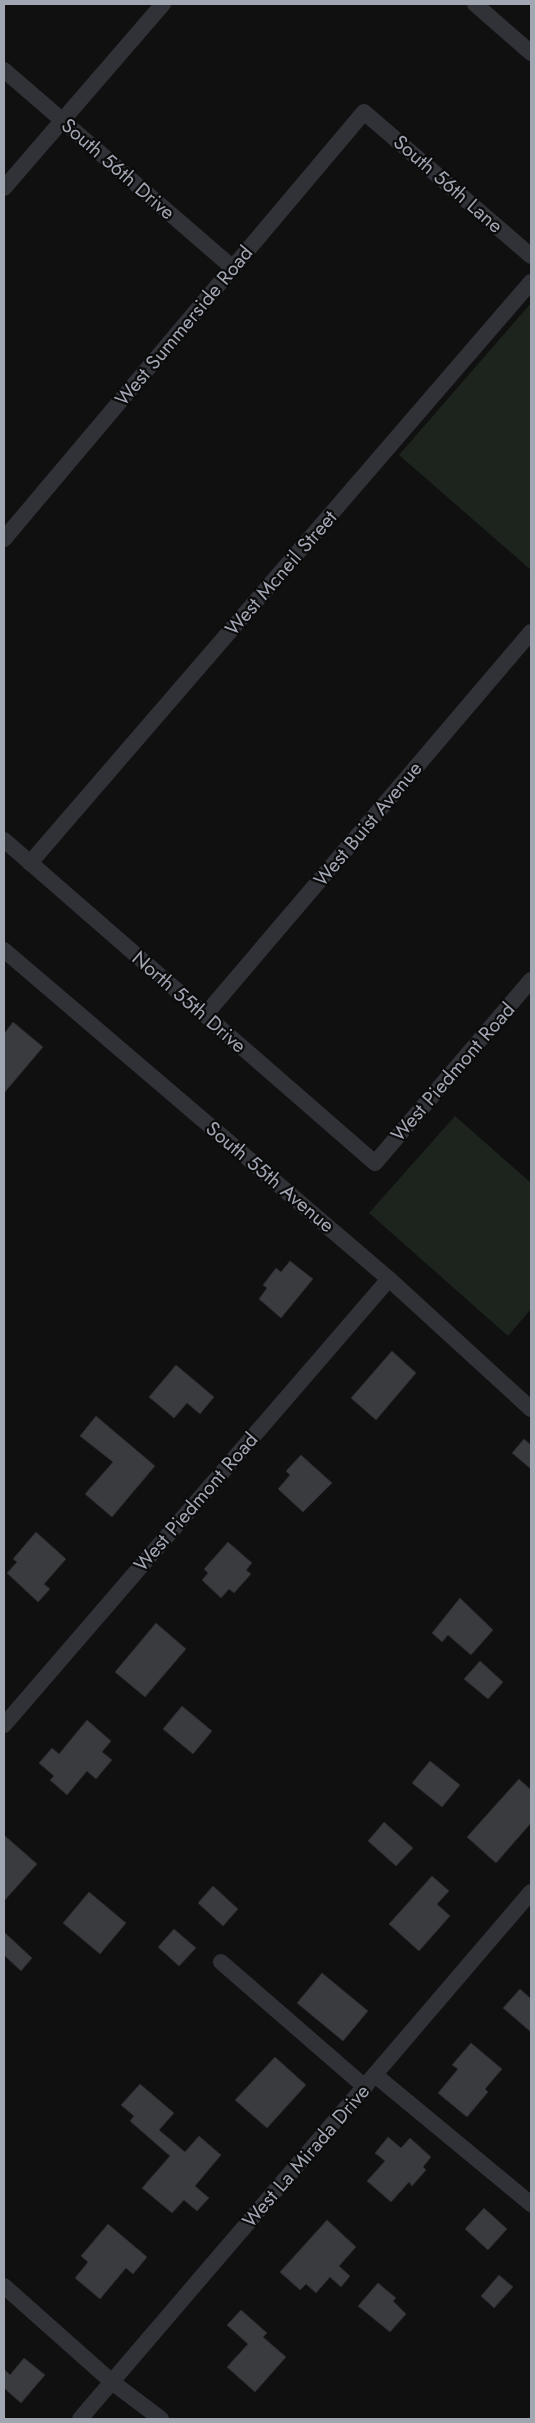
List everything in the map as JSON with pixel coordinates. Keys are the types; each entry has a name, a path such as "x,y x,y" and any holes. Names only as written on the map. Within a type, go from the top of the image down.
{"street":[{"path":"4,188 163,4"},
{"path":"475,4 531,53"},
{"name":"South 56th Drive","path":"4,70 233,268"},
{"name":"South 56th Lane","path":"364,112 531,256"},
{"name":"West Summerside Road","path":"4,539 364,112"},
{"name":"West Mcneil Street","path":"30,863 531,282"},
{"name":"West Buist Avenue","path":"205,1015 531,632"},
{"name":"North 55th Drive","path":"4,840 375,1163"},
{"name":"South 55th Avenue","path":"6,955 389,1279 531,1409"},
{"name":"West Piedmont Road","path":"375,1163 531,980"},
{"name":"West Piedmont Road","path":"4,1725 389,1279"},
{"name":"West La Mirada Drive","path":"80,2419 531,1892"},
{"path":"221,1962 370,2081 531,2204"},
{"path":"4,2286 112,2382 161,2419"}],"shaded area":[{"path":"531,303 531,570 399,455"},
{"path":"455,1116 531,1183 531,1309 508,1336 369,1213"}],"building":[{"path":"13,1022 43,1047 4,1093 4,1034"},
{"path":"290,1261 313,1279 281,1318 259,1299 267,1288 263,1285 276,1268 281,1272"},
{"path":"392,1351 416,1373 376,1420 351,1398"},
{"path":"176,1365 214,1397 200,1414 187,1403 174,1418 149,1397"},
{"path":"96,1416 155,1466 112,1517 85,1494 113,1462 80,1436"},
{"path":"524,1439 531,1445 531,1469 512,1453"},
{"path":"301,1455 332,1483 303,1512 278,1489 290,1475 286,1471"},
{"path":"36,1532 66,1559 44,1584 50,1589 38,1602 7,1573 17,1562 13,1559"},
{"path":"228,1542 252,1563 246,1570 251,1574 234,1593 229,1589 221,1598 202,1580 208,1573 204,1569"},
{"path":"460,1598 493,1630 471,1655 448,1635 442,1642 432,1633"},
{"path":"156,1623 186,1649 145,1697 115,1672"},
{"path":"480,1661 503,1682 488,1699 464,1679"},
{"path":"182,1706 212,1731 193,1754 163,1729"},
{"path":"87,1720 111,1741 102,1752 112,1760 96,1779 87,1771 67,1795 50,1780 54,1776 39,1763 52,1748 59,1754"},
{"path":"430,1761 460,1785 442,1807 412,1783"},
{"path":"519,1779 531,1790 531,1823 496,1863 467,1837"},
{"path":"384,1822 413,1848 396,1866 368,1841"},
{"path":"4,1835 37,1864 4,1901"},
{"path":"432,1876 449,1891 437,1904 450,1916 419,1951 389,1924"},
{"path":"213,1886 238,1909 223,1926 198,1903"},
{"path":"89,1892 126,1923 100,1954 63,1923"},
{"path":"174,1929 196,1948 179,1966 158,1947"},
{"path":"4,1932 32,1958 21,1971 4,1955"},
{"path":"322,1973 368,2011 343,2041 297,2003"},
{"path":"520,1989 531,1999 531,2032 503,2008"},
{"path":"471,2043 502,2069 485,2089 488,2092 467,2117 438,2093 458,2069 452,2065"},
{"path":"275,2057 306,2085 267,2128 235,2100"},
{"path":"140,2084 174,2113 159,2130 185,2152 199,2136 221,2155 195,2186 209,2198 197,2211 184,2200 172,2213 142,2188 170,2156 130,2121 134,2116 121,2105"},
{"path":"388,2137 401,2148 410,2138 431,2157 423,2167 426,2170 412,2186 409,2182 391,2202 367,2181 385,2161 375,2153"},
{"path":"484,2208 507,2229 488,2250 465,2229"},
{"path":"327,2220 356,2247 339,2266 350,2276 341,2287 330,2277 316,2293 306,2284 300,2290 280,2272"},
{"path":"108,2224 147,2257 133,2274 126,2268 100,2299 75,2278 88,2262 81,2256"},
{"path":"499,2275 513,2287 494,2308 481,2296"},
{"path":"378,2283 396,2298 393,2301 406,2314 390,2332 358,2306"},
{"path":"241,2310 267,2333 263,2337 286,2357 255,2392 227,2367 248,2344 227,2325"},
{"path":"24,2358 45,2375 21,2403 4,2388 4,2369 10,2375"}]}
